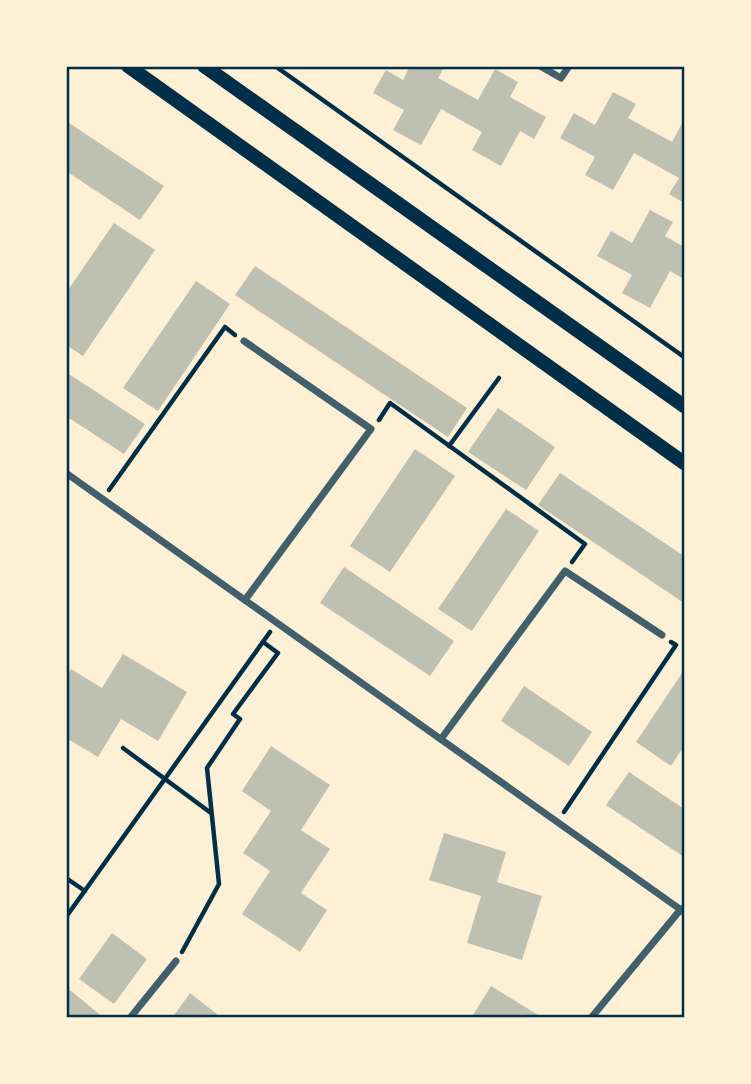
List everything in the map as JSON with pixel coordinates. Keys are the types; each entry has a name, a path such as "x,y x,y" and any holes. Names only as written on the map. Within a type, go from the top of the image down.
{"main road":[{"path":"128,66 684,463"},
{"path":"204,66 684,406"}],"street":[{"path":"540,66 561,78 569,66"},
{"path":"244,341 371,429 245,600"},
{"path":"66,473 683,910 591,1017"},
{"path":"441,739 565,571 662,635"},
{"path":"130,1017 176,961"}],"path":[{"path":"275,66 684,357"},
{"path":"103,499 225,327 244,341"},
{"path":"449,446 499,378"},
{"path":"371,429 390,404 584,544 565,571"},
{"path":"66,917 277,623"},
{"path":"558,821 676,645 662,635"},
{"path":"186,946 219,884 207,768 240,719 233,714 278,653 263,642"},
{"path":"123,748 211,813"},
{"path":"66,878 85,891"}],"building":[{"path":"410,66 445,66 438,78 478,100 495,69 518,82 510,97 546,117 534,139 520,131 501,166 472,150 482,132 441,109 421,145 393,130 404,110 373,93 386,70 403,80"},
{"path":"613,92 636,104 628,118 672,142 684,120 684,203 669,194 679,178 634,153 613,190 585,175 595,157 560,138 574,113 595,125"},
{"path":"66,121 164,186 140,220 66,171"},
{"path":"650,210 673,222 665,236 684,247 684,279 670,271 650,308 622,293 632,275 597,256 611,231 632,243"},
{"path":"114,223 155,250 83,356 66,345 66,293"},
{"path":"255,266 467,408 448,437 235,295"},
{"path":"196,281 230,304 158,411 123,388"},
{"path":"66,372 145,424 124,454 66,416"},
{"path":"498,408 555,447 526,490 468,452"},
{"path":"415,449 455,476 390,572 350,546"},
{"path":"560,473 684,556 684,603 538,505"},
{"path":"506,509 539,531 472,631 438,609"},
{"path":"344,567 454,641 430,676 320,603"},
{"path":"123,654 187,692 158,741 121,719 98,757 66,738 66,677 71,669 102,688"},
{"path":"684,670 684,746 671,766 636,742"},
{"path":"524,686 592,732 569,766 501,721"},
{"path":"271,746 330,785 301,830 330,849 301,893 327,910 300,952 242,914 270,871 243,853 271,811 242,791"},
{"path":"629,772 684,809 684,857 606,805"},
{"path":"444,833 506,852 497,882 542,896 522,960 467,943 481,896 429,880"},
{"path":"112,933 147,959 114,1004 79,979"},
{"path":"491,986 543,1018 471,1018"},
{"path":"70,990 104,1018 66,1018 66,994"},
{"path":"190,993 222,1018 172,1018"}]}
